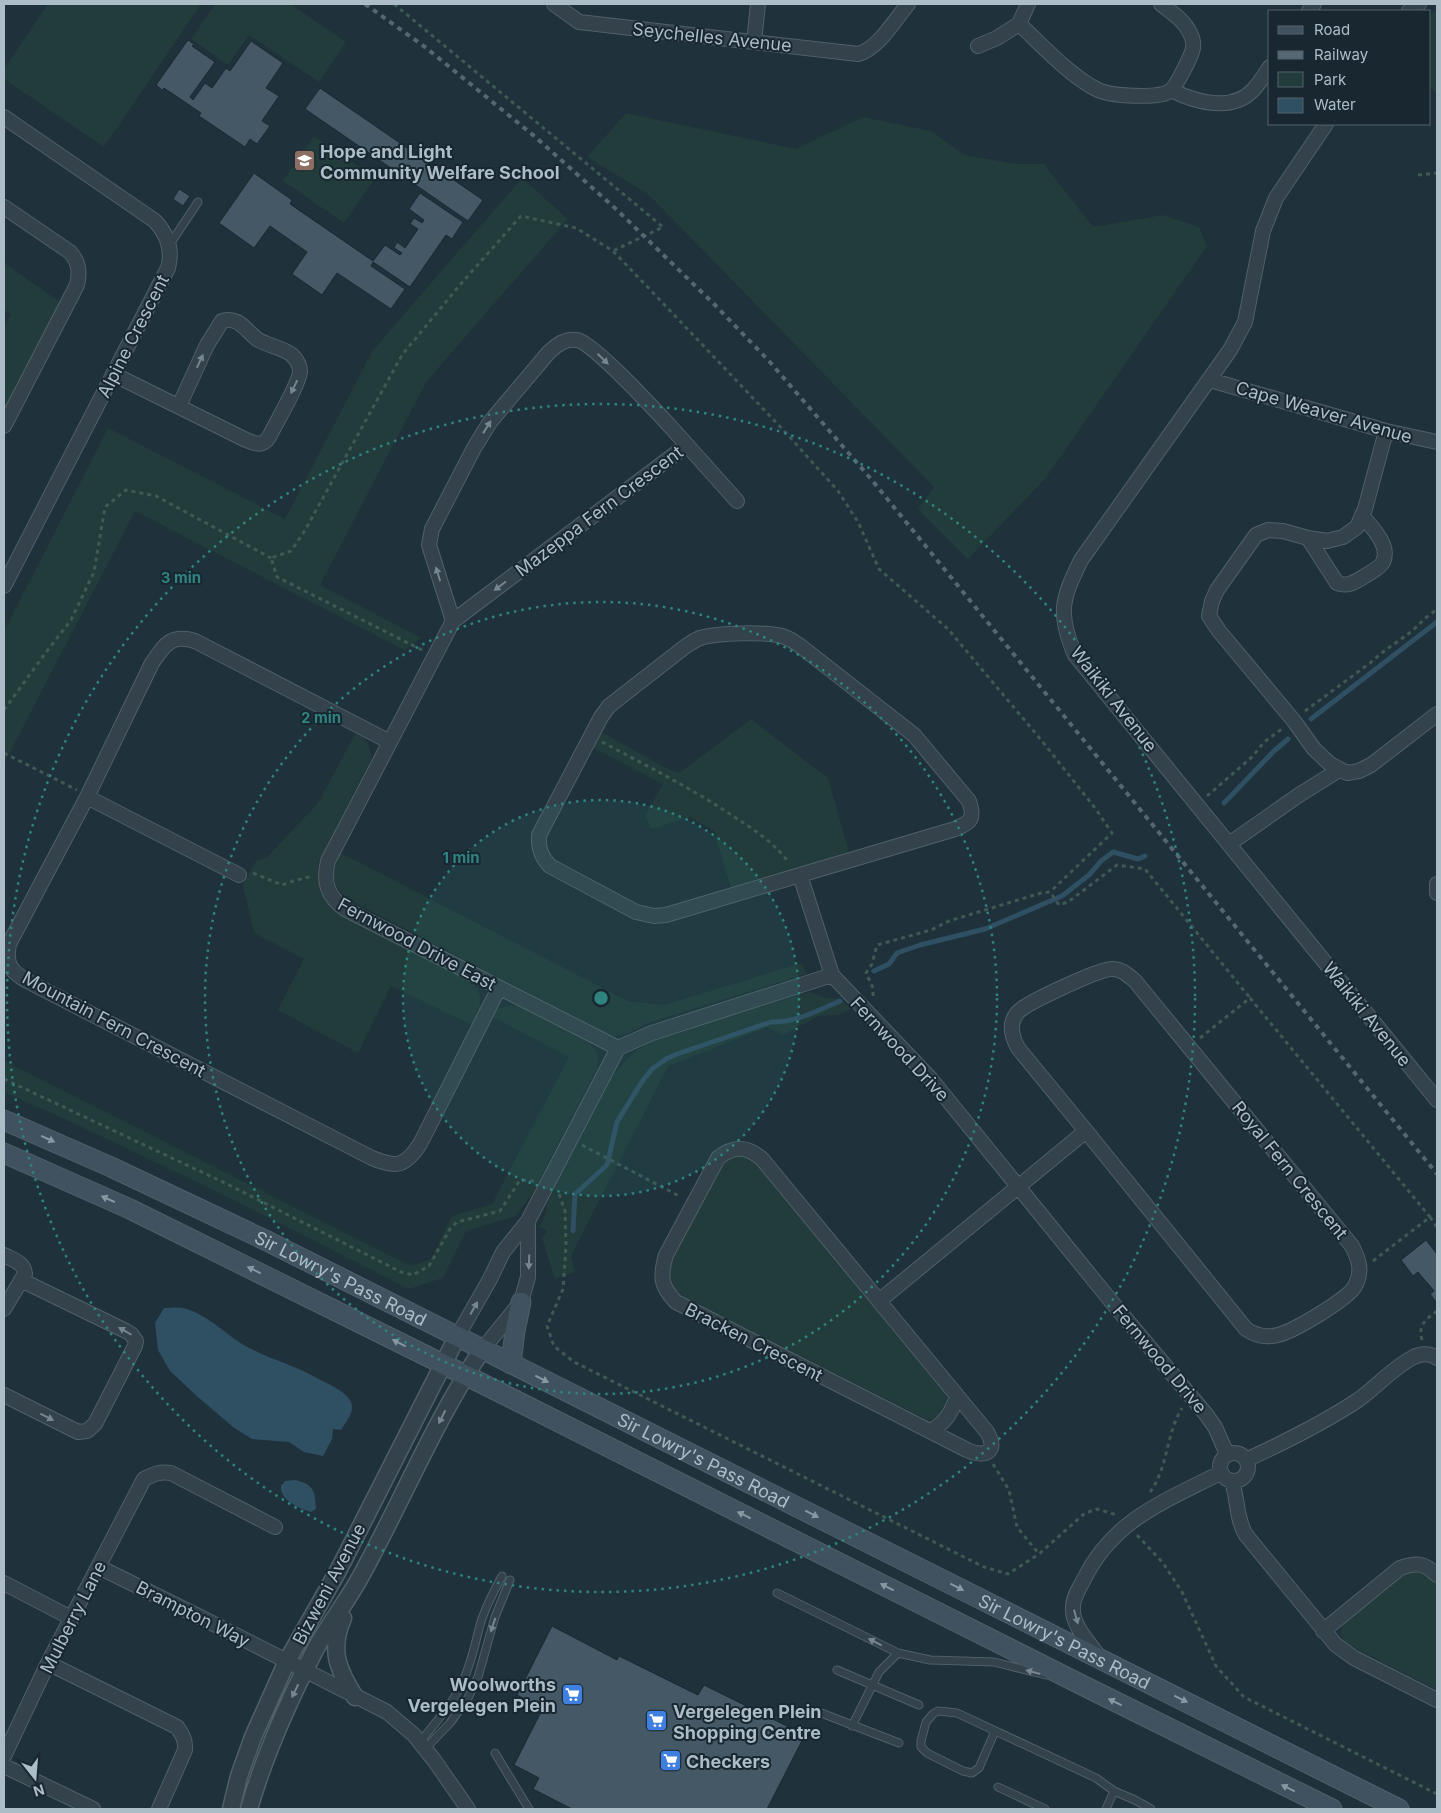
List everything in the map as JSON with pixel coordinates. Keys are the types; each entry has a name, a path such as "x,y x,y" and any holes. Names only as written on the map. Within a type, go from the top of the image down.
{"main road":[{"name":"Sir Lowry's Pass Road","path":"4,1120 112,1167 203,1210 1399,1809"},
{"name":"Sir Lowry's Pass Road","path":"4,1153 130,1209 1332,1809"},
{"path":"511,1364 521,1302"}],"street":[{"name":"Seychelles Avenue","path":"554,4 578,22 852,53 864,52 874,46 908,4"},
{"path":"754,42 758,4"},
{"path":"978,46 997,38 1019,24 1028,4"},
{"path":"1019,24 1075,74 1099,90 1141,95 1160,94 1171,90 1190,58 1194,46 1191,34 1184,21 1161,4"},
{"path":"1171,90 1203,102 1226,103 1243,98 1253,90 1268,70"},
{"path":"4,117 155,221 162,228 169,244"},
{"name":"Waikiki Avenue","path":"1325,125 1276,198 1263,231 1245,322 1230,350 1081,560 1064,599 1067,636 1075,655 1437,1100"},
{"path":"4,207 70,252 77,263 79,277 77,285 4,426"},
{"name":"Alpine Crescent","path":"4,586 168,268 170,260 169,244"},
{"path":"114,374 250,442 264,444 299,376 298,364 290,354 258,339 237,321 229,319 222,321 179,406"},
{"name":"Mazeppa Fern Crescent","path":"578,340 588,345 659,413 687,445 453,621 429,546 432,529 474,448 490,422 539,363 561,343 578,340"},
{"name":"Cape Weaver Avenue","path":"1210,380 1386,431 1437,442"},
{"path":"1386,431 1357,527 1343,537 1327,541 1283,531 1268,530 1256,535 1217,590 1212,601 1210,616 1219,630 1294,721 1314,749 1330,764 1340,770 1347,773 1359,771 1371,765 1437,714"},
{"path":"687,445 737,500"},
{"path":"1308,538 1337,583 1350,585 1379,567 1383,562 1385,554 1383,543 1362,515"},
{"name":"Fernwood Drive East","path":"453,621 328,861 326,881 333,900 345,909 618,1048"},
{"path":"736,634 776,635 799,645 914,735 969,801 972,810 970,820 955,829 800,875 666,915 654,916 636,912 550,866 544,859 538,844 539,836 600,717 609,706 686,646 699,639 736,634"},
{"name":"Mountain Fern Crescent","path":"390,742 195,641 184,638 174,639 167,643 152,663 87,797 9,944 7,953 11,969 29,982 372,1158 388,1164 407,1161 413,1155 498,988"},
{"path":"1229,844 1299,795 1340,770"},
{"path":"87,797 239,875"},
{"path":"457,1336 490,1279 503,1252 528,1221 618,1048 652,1033 832,975 800,875"},
{"path":"1437,884 1437,893"},
{"name":"Royal Fern Crescent","path":"1110,969 1119,970 1135,981 1189,1047 1352,1246 1359,1259 1360,1269 1355,1287 1348,1294 1311,1320 1280,1335 1265,1337 1246,1329 1018,1048 1012,1038 1012,1026 1018,1012 1030,1004 1094,974 1110,969"},
{"name":"Fernwood Drive","path":"832,975 930,1078 1115,1306 1190,1395 1214,1427 1227,1454"},
{"path":"879,1301 1086,1131"},
{"name":"Bracken Crescent","path":"737,1148 754,1152 762,1159 957,1396 991,1439 990,1449 984,1454 977,1455 676,1302 668,1294 664,1286 662,1268 666,1255 693,1204 718,1158 726,1152 737,1148"},
{"path":"482,1350 521,1302 528,1278 528,1221"},
{"path":"4,1255 21,1264 24,1268 23,1277 4,1309"},
{"path":"4,1394 78,1432 87,1431 95,1424 136,1341 126,1331 23,1277"},
{"name":"Bizweni Avenue","path":"231,1809 239,1776 253,1737 288,1662 338,1571 457,1336"},
{"name":"Bizweni Avenue","path":"249,1809 272,1742 305,1670 317,1647 362,1575 446,1408 482,1350"},
{"path":"1246,1460 1305,1433 1328,1420 1374,1388 1413,1357 1431,1356"},
{"path":"931,1431 945,1422 951,1413 957,1396"},
{"path":"1238,1453 1246,1460 1248,1468 1246,1475 1240,1480 1232,1482 1225,1479 1220,1473 1220,1462 1227,1454 1238,1453"},
{"name":"Mulberry Lane","path":"4,1756 70,1618 99,1567 144,1479 156,1473 171,1473 275,1527"},
{"path":"1100,1658 1079,1628 1073,1607 1087,1573 1100,1553 1125,1525 1162,1503 1220,1473"},
{"path":"1232,1482 1237,1495 1239,1520 1242,1529 1336,1645 1354,1658 1437,1700"},
{"path":"1323,1631 1400,1568 1418,1564 1431,1569 1437,1575"},
{"name":"Brampton Way","path":"99,1567 387,1712 414,1735 468,1809"},
{"path":"355,1697 342,1673 336,1655 335,1644 337,1632 362,1575"},
{"path":"4,1583 70,1618"},
{"path":"48,1663 176,1727 185,1740 185,1750 159,1809"},
{"path":"4,1766 93,1809"}],"lane":[{"path":"169,244 198,202"},
{"path":"423,1746 463,1682 470,1664 480,1623 502,1576"},
{"path":"423,1746 454,1719 468,1698 478,1677 495,1617 510,1580"},
{"path":"777,1592 898,1653 913,1658 994,1662 1080,1684"},
{"path":"852,1726 879,1672 898,1653"},
{"path":"837,1670 919,1705"},
{"path":"816,1711 899,1743"},
{"path":"995,1731 979,1768 972,1773 963,1771 927,1754 921,1747 926,1722 933,1714 938,1712 957,1713 1096,1778 1114,1791 1151,1809"},
{"path":"495,1753 529,1809"},
{"path":"998,1787 1046,1809"},
{"path":"1106,1809 1114,1791"}],"path":[{"path":"394,4 663,226 613,251"},
{"path":"1418,175 1437,173"},
{"path":"271,558 291,550 304,532 402,355 459,286 522,216 576,228 613,251 787,434 838,491 858,522 879,569 948,629 1042,741 1095,808 1112,834 1050,892 949,920 931,930 877,945 872,964 866,973 873,988 872,1002 863,1009"},
{"path":"4,710 72,620 94,572 105,507 126,490 156,496 271,558 277,577 415,647 435,655"},
{"path":"1197,805 1252,757 1264,742 1374,660 1384,650 1415,629 1429,614 1437,610"},
{"path":"590,737 682,784 746,824 783,854 800,875"},
{"path":"4,752 78,790 87,797"},
{"path":"1050,892 1059,905 1068,902 1117,865 1145,869 1437,1227"},
{"path":"239,875 245,869 282,886 314,876 326,881"},
{"path":"1189,1047 1250,998"},
{"path":"570,1140 608,1157 693,1204"},
{"path":"1360,1269 1430,1217"},
{"path":"1431,1356 1420,1332 1425,1320 1437,1311"},
{"path":"1146,1497 1156,1483 1174,1420 1190,1395"},
{"path":"990,1449 990,1459 1009,1490 1017,1527 1040,1554 1085,1513 1097,1509 1117,1515 1163,1563 1182,1592 1216,1666 1244,1698 1437,1794"}],"green space":[{"path":"48,4 201,4 104,147 4,79 4,69"},
{"path":"215,4 290,4 346,42 319,82 249,35 228,65 191,39"},
{"path":"1437,9 1437,94 1431,88 1431,13"},
{"path":"626,113 796,149 863,117 931,131 965,155 1017,164 1044,164 1093,227 1163,215 1199,227 1207,246 1045,479 968,559 918,509 934,487 648,194 587,157"},
{"path":"314,136 375,178 344,223 283,181"},
{"path":"522,178 568,219 426,382 320,585 421,638 404,650 135,511 4,764 4,631 108,428 285,519 373,350"},
{"path":"4,263 60,302 4,411 4,328 11,314 4,310"},
{"path":"751,719 828,778 849,852 731,888 714,831 690,817 651,829 645,816 663,784 591,747 600,731 664,767 679,773"},
{"path":"356,732 368,743 371,759 318,864 319,890 336,910 471,981 476,986 480,997 479,1008 472,1025 391,986 358,1053 278,1010 304,959 254,933 243,885 256,861 267,857 318,803"},
{"path":"341,853 628,1001 664,1005 802,963 806,974 648,1023 624,1035 609,1035 346,898 337,887 334,877"},
{"path":"809,992 823,997 839,999 852,1008 838,1015 818,1016 783,1035 767,1027 668,1066 571,1256 575,1272 555,1279 542,1238 547,1231 539,1227 546,1213 547,1203 611,1079 620,1066 631,1055 657,1038"},
{"path":"513,1005 521,1007 589,1043 597,1054 597,1068 531,1196 516,1216 466,1231 443,1278 409,1289 157,1163 4,1092 4,1061 411,1266 431,1259 452,1216 492,1204 569,1057 491,1016 500,1008"},
{"path":"738,1156 752,1158 758,1163 945,1392 949,1403 941,1418 929,1420 924,1418 682,1296 675,1289 670,1277 671,1262 719,1169 726,1160"},
{"path":"1416,1569 1429,1575 1437,1584 1437,1690 1349,1645 1344,1642 1340,1633 1343,1623 1404,1572"}],"water":[{"path":"164,1308 183,1308 192,1311 215,1324 244,1345 308,1373 345,1394 351,1402 351,1413 341,1430 333,1429 332,1439 323,1456 304,1452 289,1442 252,1439 233,1427 199,1398 170,1371 158,1350 155,1323"},
{"path":"295,1480 310,1486 314,1493 316,1509 311,1512 301,1509 283,1496 281,1486 285,1481"}],"building":[{"path":"188,40 194,44 192,46 215,62 190,97 193,100 205,83 212,88 226,68 230,71 251,41 283,63 266,88 279,96 262,121 270,126 257,144 250,139 245,147 199,116 201,113 164,88 162,90 156,85"},
{"path":"320,88 483,200 468,221 305,109"},
{"path":"254,173 292,200 290,204 373,261 385,245 400,255 402,253 394,248 397,242 405,248 418,229 410,224 414,218 422,223 424,220 409,209 420,193 463,222 452,239 446,235 410,287 373,262 371,266 405,289 391,309 337,273 322,295 292,274 307,252 270,226 254,248 219,223"},
{"path":"179,189 190,196 183,206 173,199"},
{"path":"1426,1240 1437,1254 1437,1303 1430,1294 1434,1291 1418,1272 1413,1276 1401,1260"},
{"name":"Vergelegen Plein Shopping Centre","path":"552,1626 617,1660 619,1656 698,1695 704,1685 805,1735 767,1809 572,1809 533,1789 539,1778 514,1765 543,1708 517,1695"}],"waterway":[{"path":"1311,719 1437,622"},
{"path":"1224,803 1288,739"},
{"path":"874,971 889,964 897,953 920,945 985,929 1062,896 1089,875 1101,861 1113,852 1138,859 1145,856"},
{"path":"573,1231 575,1194 607,1165 617,1122 652,1069 677,1054 771,1022 798,1018 840,1001"}],"railway":[{"path":"365,4 425,47 533,135 616,209 715,305 769,361 871,479 1437,1174"}],"place":[{"name":"Hope and Light Community Welfare School","path":"304,161"},
{"name":"Woolworths Vergelegen Plein","path":"572,1694"},
{"name":"Vergelegen Plein Shopping Centre","path":"657,1721"},
{"name":"Checkers","path":"670,1761"}]}
